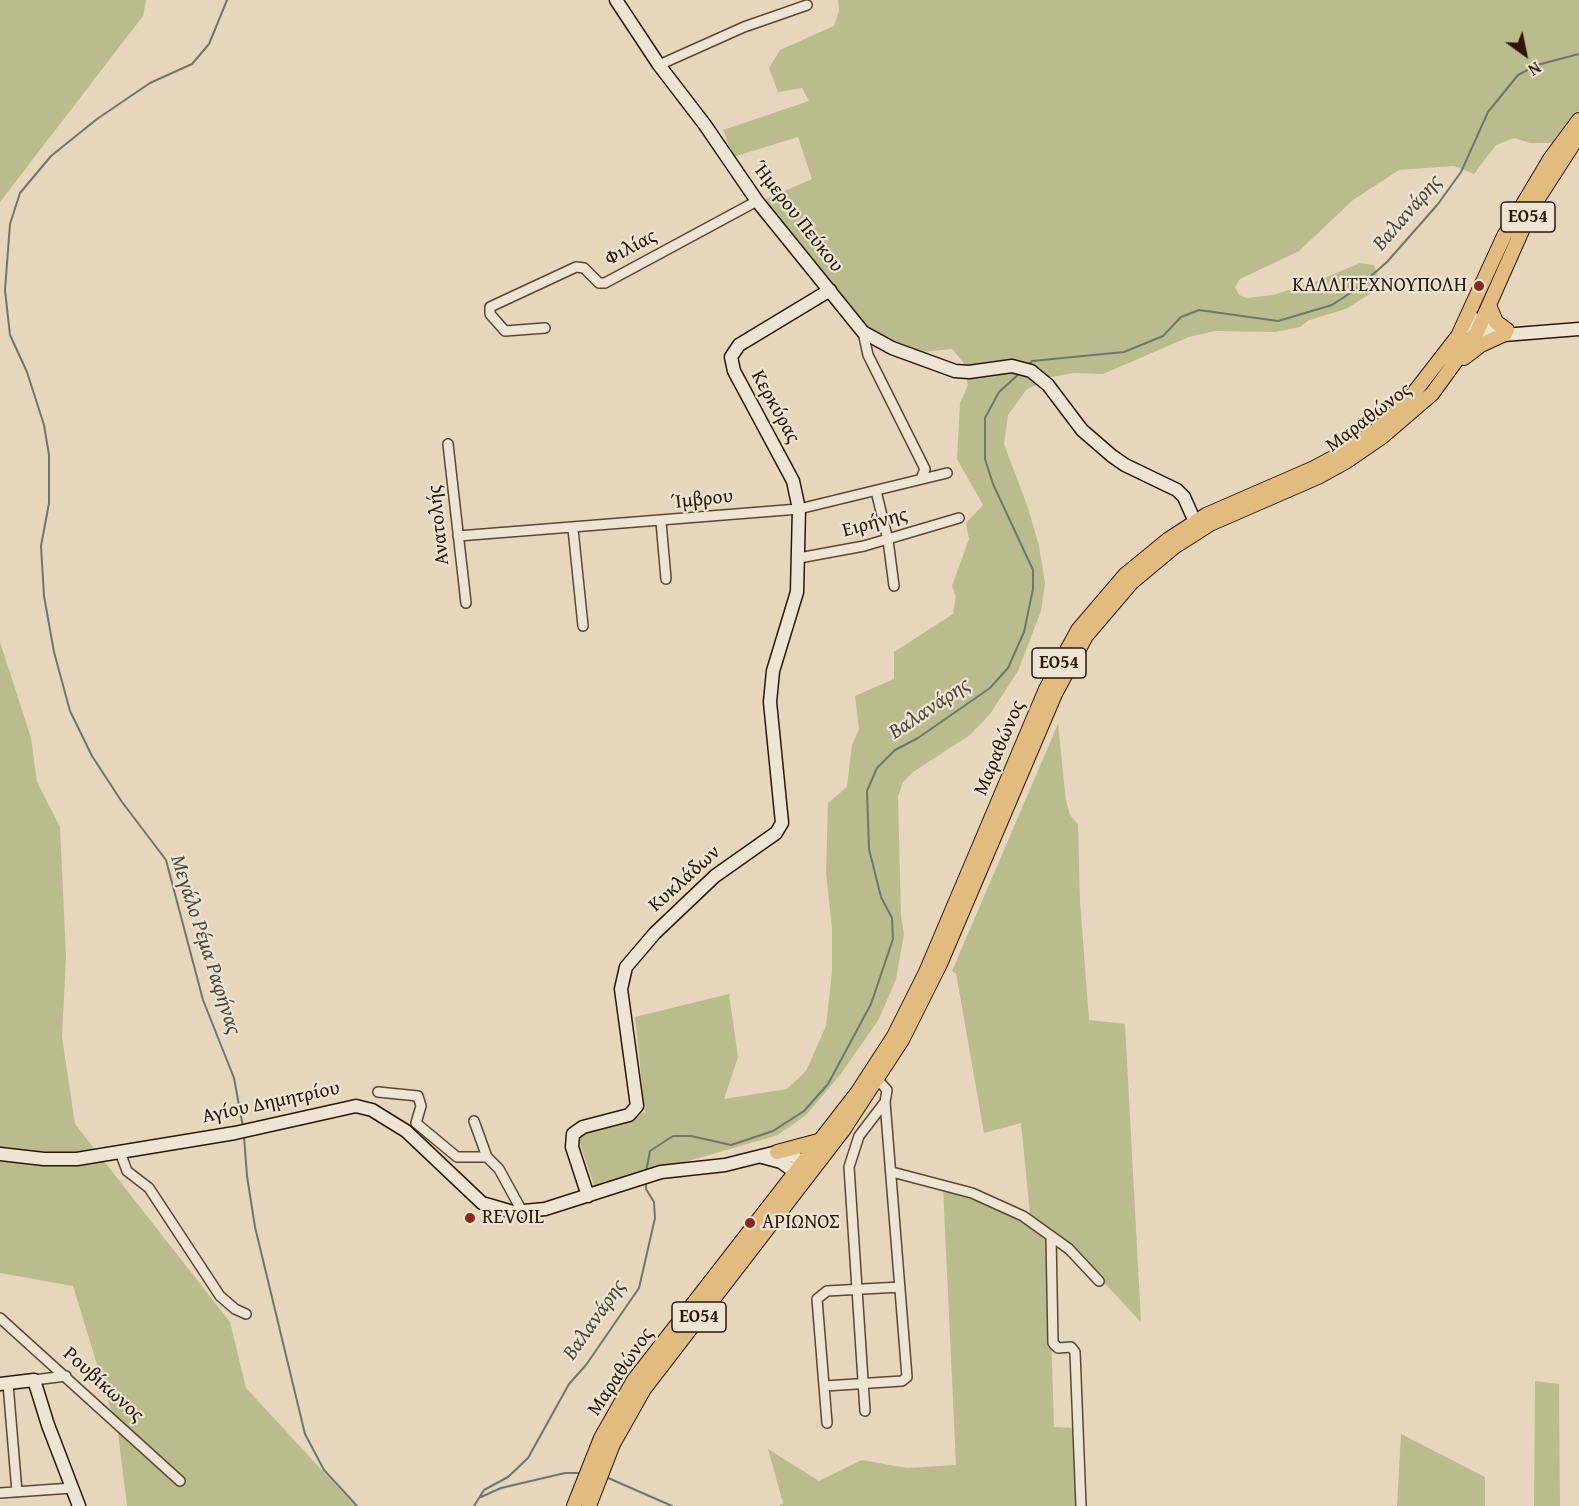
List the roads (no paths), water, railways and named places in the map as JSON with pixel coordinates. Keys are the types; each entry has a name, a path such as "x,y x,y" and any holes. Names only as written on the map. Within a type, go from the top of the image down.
{"main road":[{"name":"Μαραθώνος","path":"589,1506 590,1461 615,1409 634,1380 878,1080 915,1018 1060,681 1086,636 1107,609 1143,571 1192,534 1223,518 1318,477 1367,448 1419,407 1455,364 1473,325 1504,236 1550,159 1579,120"},
{"name":"Μαραθώνος","path":"575,1506 605,1462 644,1389 803,1171 818,1141 866,1081 906,1013 1046,690 1078,630 1110,591 1137,564 1195,522 1314,468 1376,430 1421,386 1489,305 1532,208 1579,135"},
{"path":"1455,364 1479,346 1509,332 1496,322 1489,305"},
{"path":"777,1152 818,1141"}],"street":[{"name":"Ήμερου Πεύκου","path":"616,0 659,65 705,125 757,201 863,332 892,348 955,371 969,372 1007,366 1031,371 1048,385 1082,430 1112,456 1177,490 1184,497 1195,522"},
{"path":"659,65 744,27 807,5"},
{"name":"Φιλίας","path":"544,328 505,331 490,314 490,307 576,267 588,270 599,283 605,282 757,201"},
{"name":"Κερκύρας","path":"799,558 798,509 793,481 734,371 731,357 739,345 830,290"},
{"path":"1473,325 1491,336 1509,332 1579,329"},
{"path":"863,332 868,355 925,469 921,478"},
{"name":"Ανατολής","path":"448,444 466,603"},
{"name":"Ίμβρου","path":"458,536 573,529 798,509 947,473"},
{"path":"876,491 888,540 894,586"},
{"name":"Ειρήνης","path":"799,558 888,540 959,518"},
{"path":"661,522 666,579"},
{"path":"573,529 583,626"},
{"name":"Κυκλάδων","path":"588,1196 572,1146 573,1134 583,1127 629,1115 637,1106 621,988 626,967 655,933 715,876 776,833 782,823 770,702 773,671 797,592 799,558"},
{"path":"825,1386 902,1381 907,1377 885,1102 887,1090 878,1080"},
{"path":"378,1092 418,1096 421,1107 416,1123 427,1135 457,1157 487,1157"},
{"path":"865,1411 855,1289 849,1167 859,1136 885,1102"},
{"name":"Αγίου Δημητρίου","path":"0,1154 66,1160 235,1133 351,1106 368,1108 406,1131 482,1203 495,1209 523,1213 545,1209 656,1174 759,1158 777,1152"},
{"path":"474,1121 487,1157 500,1169 523,1213"},
{"path":"120,1152 127,1171 149,1188 220,1296 235,1309 246,1314"},
{"path":"777,1152 803,1171"},
{"name":"Αγίου Δημητρίου","path":"759,1158 776,1160 803,1171"},
{"path":"892,1172 972,1193 1023,1216 1069,1249 1099,1281"},
{"path":"1051,1236 1053,1343 1058,1348 1071,1347 1075,1352 1081,1506"},
{"path":"827,1423 817,1299 827,1291 900,1287"},
{"name":"Ρουβίκωνος","path":"0,1318 180,1481"},
{"path":"17,1492 4,1384 66,1376"},
{"path":"34,1380 48,1425 79,1506"},
{"path":"0,1493 72,1488"}],"waterway":[{"name":"Μεγάλο Ρέμα Ραφήνας","path":"227,0 209,44 192,64 150,83 97,119 51,156 20,193 10,224 5,290 10,335 27,372 44,425 49,455 49,503 41,546 44,596 54,652 70,711 92,756 122,802 166,860 203,1000 234,1078 243,1127"},
{"name":"Βαλανάρης","path":"1028,365 1032,361 1124,352 1163,336 1181,317 1199,310 1278,321 1332,305 1355,290 1387,262 1438,204 1461,172 1488,112 1518,75 1537,65 1579,54"},
{"name":"Βαλανάρης","path":"646,1172 650,1151 673,1136 691,1136 731,1145 773,1131 804,1111 828,1084 871,1004 893,939 892,918 881,897 869,849 867,791 877,768 895,750 918,738 990,688 1008,668 1024,632 1033,589 1033,570 993,484 985,459 985,418 999,392 1020,373"},
{"name":"Μεγάλο Ρέμα Ραφήνας","path":"244,1136 247,1176 255,1227 305,1434 324,1470 357,1506"},
{"name":"Βαλανάρης","path":"474,1506 484,1490 508,1477 528,1458 569,1384 586,1365 639,1288 655,1218 654,1202 646,1189 646,1180"},
{"path":"481,1497 501,1488 565,1473 583,1473"},
{"path":"606,1477 672,1506"}],"place":[{"name":"ΚΑΛΛΙΤΕΧΝΟΥΠΟΛΗ","path":"1479,286"},
{"name":"REVOIL","path":"470,1218"},
{"name":"ΑΡΙΩΝΟΣ","path":"750,1223"}]}
